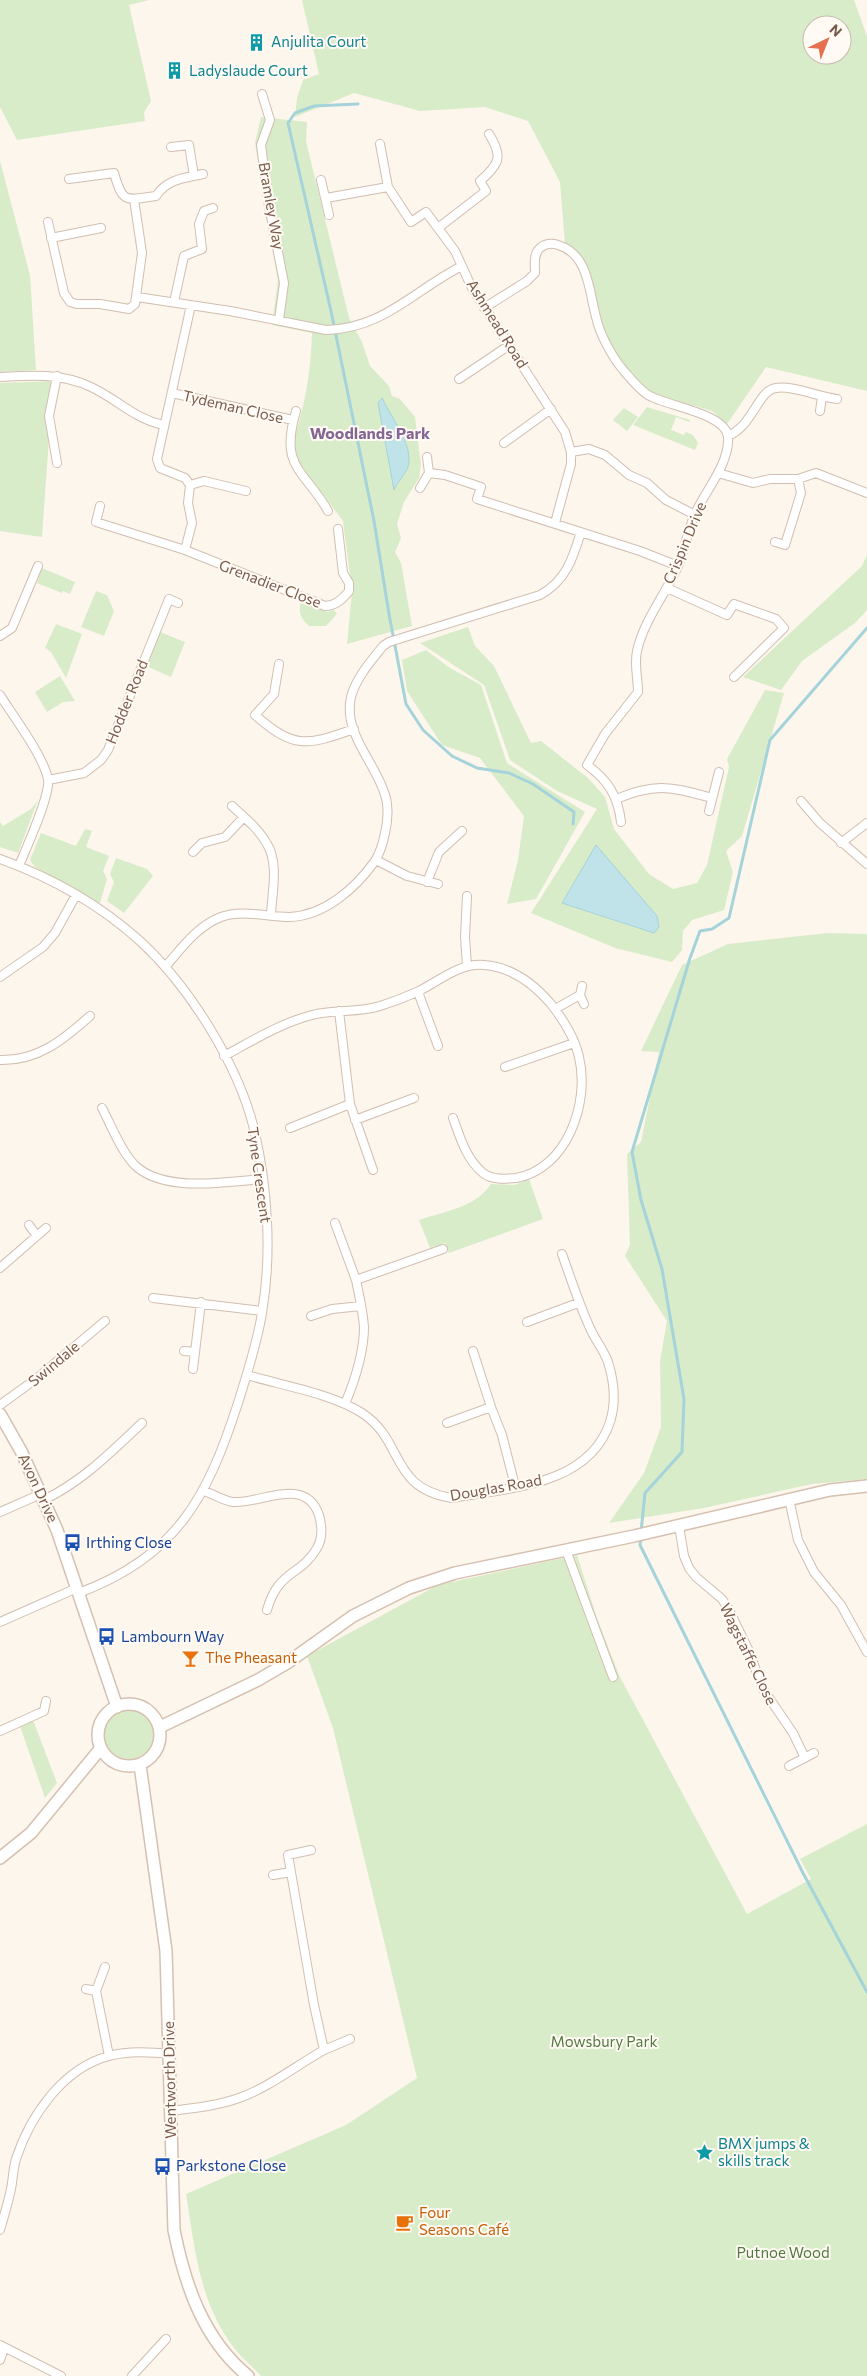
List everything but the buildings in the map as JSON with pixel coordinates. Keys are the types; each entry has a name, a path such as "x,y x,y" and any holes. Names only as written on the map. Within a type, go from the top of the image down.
{"main road":[{"name":"Avon Drive","path":"0,1414 57,1530 117,1707"},
{"path":"160,1727 258,1680 287,1663 353,1616 409,1588 455,1573 634,1536 830,1490 867,1486"},
{"path":"136,1705 146,1709 153,1715 160,1727 160,1744 156,1753 140,1765 130,1767 113,1762 101,1748 99,1729 109,1712 117,1707 136,1705"},
{"path":"0,1858 31,1833 101,1748"},
{"name":"Wentworth Drive","path":"140,1765 166,1951 174,2230 181,2266 192,2300 221,2347 248,2376"}],"street":[{"name":"Bramley Way","path":"262,94 270,120 261,145 269,206 284,283 279,320"},
{"path":"438,228 486,191 480,181 492,171 498,159 498,148 489,134"},
{"path":"380,144 388,187 411,222 426,212 455,251 462,266"},
{"path":"172,147 189,145 194,176"},
{"path":"69,180 114,173 120,193 126,198 134,199 156,196 161,188 169,182 203,174"},
{"path":"321,180 329,215"},
{"path":"326,198 388,187"},
{"path":"48,222 64,293 70,302 129,309 136,304 142,252 134,199"},
{"path":"174,302 184,256 202,250 199,224 204,211 213,208"},
{"path":"51,238 101,228"},
{"path":"484,308 527,281 535,273 535,258 540,248 552,243 565,247 574,255 584,270 596,318 605,341 623,370 646,394 664,403 713,418 723,426 728,436 738,432 744,426 769,390 787,388 822,398 837,399"},
{"name":"Ashmead Road","path":"137,297 330,330 340,330 358,327 378,318 462,266 484,308 565,432 571,452 571,464 555,523"},
{"path":"185,550 192,523 188,503 190,485 185,478 160,468 157,459 191,305"},
{"path":"459,379 508,346"},
{"path":"0,377 57,376 93,388 134,415 148,422 163,425"},
{"path":"57,376 49,416 57,463"},
{"name":"Tydeman Close","path":"172,393 294,420"},
{"path":"820,411 822,398"},
{"path":"504,443 551,409"},
{"name":"Tydeman Close","path":"296,412 290,443 292,460 328,511"},
{"name":"Crispin Drive","path":"621,822 616,799 610,786 588,765 605,734 638,692 635,665 641,638 678,566 694,515 718,474 725,456 728,436"},
{"path":"571,452 589,449 604,455 629,475 647,483 666,500 694,515"},
{"path":"420,488 429,473 427,458"},
{"path":"429,473 445,475 481,487 477,499 555,523 678,566"},
{"path":"718,474 753,483 770,479 798,479 816,473 867,492"},
{"path":"775,542 785,545 802,493 798,479"},
{"path":"190,485 204,481 246,491"},
{"name":"Grenadier Close","path":"100,506 96,522 185,550 325,606 332,606 344,598 350,591 349,583 343,573 338,529"},
{"path":"165,967 196,932 222,917 238,914 271,914 288,917 323,909 338,899 376,860 382,847 388,813 385,794 366,759 354,729 351,700 354,686 383,646 389,642 540,595 553,588 571,561 581,532"},
{"path":"0,636 12,628 38,566"},
{"path":"667,588 727,615 734,604 776,620 784,628 734,677"},
{"name":"Hodder Road","path":"48,780 84,773 102,758 118,728 169,599 178,603"},
{"path":"280,664 274,694 255,715 272,730 286,739 301,742 334,736 354,729"},
{"path":"0,695 42,763 48,780 47,794 19,866"},
{"path":"709,811 719,772"},
{"path":"616,799 630,793 661,786 712,798"},
{"path":"801,801 841,843 867,864"},
{"path":"232,806 268,844 272,856 271,914"},
{"path":"193,852 209,840 218,840 225,837 244,818"},
{"path":"841,843 867,823"},
{"path":"427,882 439,852 462,831"},
{"name":"Tyne Crescent","path":"0,860 19,866 76,895 139,940 165,967 192,1002 238,1083 254,1128 267,1214 262,1311 247,1375 226,1437 204,1491 187,1517 146,1558 108,1582 78,1590"},
{"path":"376,860 407,876 438,884"},
{"path":"0,977 43,947 55,933 76,895"},
{"path":"467,896 465,937 467,966"},
{"path":"224,1056 290,1022 314,1014 377,1007 418,992 452,972 467,966 483,965 500,968 531,983 555,1009 574,1043 579,1056 581,1074 577,1113 571,1131 563,1144 554,1156 536,1171 510,1178 496,1179 484,1174 466,1153 453,1118"},
{"path":"582,986 580,995 584,1004"},
{"path":"418,992 438,1046"},
{"path":"555,1009 580,995"},
{"path":"339,1011 350,1104 373,1170"},
{"path":"0,1060 15,1060 39,1054 62,1040 90,1016"},
{"path":"505,1067 574,1043"},
{"path":"355,1120 414,1098"},
{"path":"290,1128 350,1104"},
{"path":"102,1108 129,1158 138,1168 155,1177 176,1183 262,1179"},
{"path":"335,1223 356,1280 364,1326 362,1348 354,1382 345,1404"},
{"path":"29,1225 37,1236"},
{"path":"0,1268 46,1228"},
{"path":"356,1280 443,1250"},
{"name":"Douglas Road","path":"247,1375 345,1404 374,1423 408,1476 418,1488 435,1496 452,1498 545,1480 574,1468 588,1457 607,1429 614,1400 613,1380 608,1360 578,1303 562,1254"},
{"path":"153,1298 201,1302 262,1311"},
{"path":"193,1369 201,1302"},
{"path":"526,1322 578,1303"},
{"path":"311,1316 332,1309 361,1306"},
{"name":"Swindale","path":"0,1405 36,1379 105,1321"},
{"path":"184,1351 195,1352"},
{"path":"473,1352 502,1436 515,1486"},
{"path":"447,1423 491,1407"},
{"path":"0,1512 68,1488 90,1473 142,1423"},
{"path":"204,1491 232,1502 292,1492 306,1499 317,1509 322,1524 317,1548 308,1559 275,1588 267,1610"},
{"path":"789,1499 798,1540 814,1572 841,1605 867,1652"},
{"name":"Wagstaffe Close","path":"679,1526 684,1556 689,1568 728,1608 748,1649 763,1689 793,1733 805,1758"},
{"path":"566,1550 613,1677"},
{"path":"0,1622 78,1590"},
{"path":"44,1711 46,1701"},
{"path":"44,1711 52,1716"},
{"path":"0,1731 44,1711"},
{"path":"789,1766 814,1753"},
{"path":"311,1850 288,1855 324,2050"},
{"path":"273,1875 291,1872"},
{"path":"105,1967 96,1991 109,2056"},
{"path":"86,1990 96,1991"},
{"path":"170,2111 207,2106 238,2099 260,2089 324,2050 350,2039"},
{"path":"0,2230 11,2190 15,2162 32,2123 63,2083 83,2067 109,2056 131,2052 170,2053"},
{"path":"132,2376 166,2340"},
{"path":"0,2360 2,2347 61,2376"}],"green space":[{"path":"0,0 149,0 129,5 151,101 144,112 145,121 17,140 0,107"},
{"path":"302,0 854,0 867,36 867,391 766,367 727,424 712,411 648,392 625,367 607,340 590,278 565,244 560,182 528,121 485,107 420,111 354,93 295,117 297,98 303,80 319,74"},
{"path":"261,117 307,122 306,141 349,318 362,342 370,366 389,386 392,396 400,399 415,417 421,465 419,478 404,502 397,524 401,538 395,552 401,563 412,626 347,644 352,591 343,521 300,464 292,444 306,389 312,333 272,325 278,280 255,143"},
{"path":"0,161 30,275 36,370 0,372"},
{"path":"53,381 42,537 0,531 0,383"},
{"path":"647,407 690,420 689,422 676,417 671,430 684,435 686,432 693,435 698,443 695,450 633,425"},
{"path":"624,408 638,417 627,431 613,420"},
{"path":"867,555 867,610 855,623 802,661 781,690 743,677 862,566"},
{"path":"42,568 75,582 70,594 63,591 62,593 37,583"},
{"path":"96,591 107,595 114,611 104,636 81,627"},
{"path":"301,602 328,612 334,610 337,614 326,626 309,626 301,615"},
{"path":"56,624 82,634 66,678 51,652 45,648"},
{"path":"468,627 475,646 494,666 531,743 541,741 588,778 605,797 614,829 649,874 673,889 697,883 707,865 729,767 727,759 765,690 784,693 742,836 726,851 733,872 724,910 692,920 683,931 682,950 672,962 615,948 531,913 597,809 557,791 510,760 484,685 420,643"},
{"path":"160,632 185,642 171,677 146,666"},
{"path":"426,650 450,668 481,685 507,763 585,812 536,899 507,904 518,860 524,816 480,758 442,745 407,691 402,660"},
{"path":"60,676 75,701 63,702 47,712 35,692"},
{"path":"38,800 18,853 0,847 0,822 3,826 31,809"},
{"path":"85,829 92,831 86,847 109,856 103,871 107,879 100,903 35,867 30,860 41,833 76,846"},
{"path":"116,858 147,869 153,876 124,913 107,901 114,882 110,874"},
{"path":"828,933 867,934 867,1479 812,1484 704,1508 609,1523 644,1473 661,1427 660,1361 667,1321 625,1256 630,1245 627,1154 641,1142 659,1052 641,1051 682,965 728,944"},
{"path":"529,1179 543,1219 449,1253 445,1243 430,1248 419,1220 468,1204 491,1184 515,1185"},
{"name":"Mowsbury Park","path":"577,1555 597,1618 619,1675 747,1914 811,1879 800,1859 867,1824 867,2376 261,2376 234,2348 213,2312 200,2274 186,2194 346,2125 417,2078 333,1728 307,1656 438,1585"},
{"path":"124,1709 134,1709 147,1716 154,1729 154,1739 147,1752 134,1759 124,1759 115,1755 108,1748 104,1739 104,1729 108,1720 115,1713"},
{"path":"33,1720 57,1783 45,1798 20,1726"}],"water":[{"path":"382,398 401,431 408,449 408,467 394,490 378,403"},
{"path":"596,845 657,916 659,927 654,933 562,903"}],"waterway":[{"path":"358,104 314,106 295,113 288,123 331,311 374,521 406,704 423,730 452,756 477,768 509,773 533,784 574,812 573,824"},
{"path":"641,1532 645,1493 682,1452 684,1399 662,1269 641,1200 632,1152 690,958 700,931 712,929 729,918 770,740 867,628"},
{"path":"641,1538 640,1545 803,1873 867,1992"}],"place":[{"name":"Anjulita Court","path":"257,42"},
{"name":"Ladyslaude Court","path":"175,71"},
{"name":"Irthing Close","path":"72,1543"},
{"name":"Lambourn Way","path":"107,1637"},
{"name":"The Pheasant","path":"191,1658"},
{"name":"BMX jumps & skills track","path":"704,2153"},
{"name":"Parkstone Close","path":"162,2166"},
{"name":"Four Seasons Café","path":"405,2222"}],"district":[{"name":"Woodlands Park","path":"370,433"}],"park label":[{"name":"Putnoe Wood","path":"783,2253"}]}
